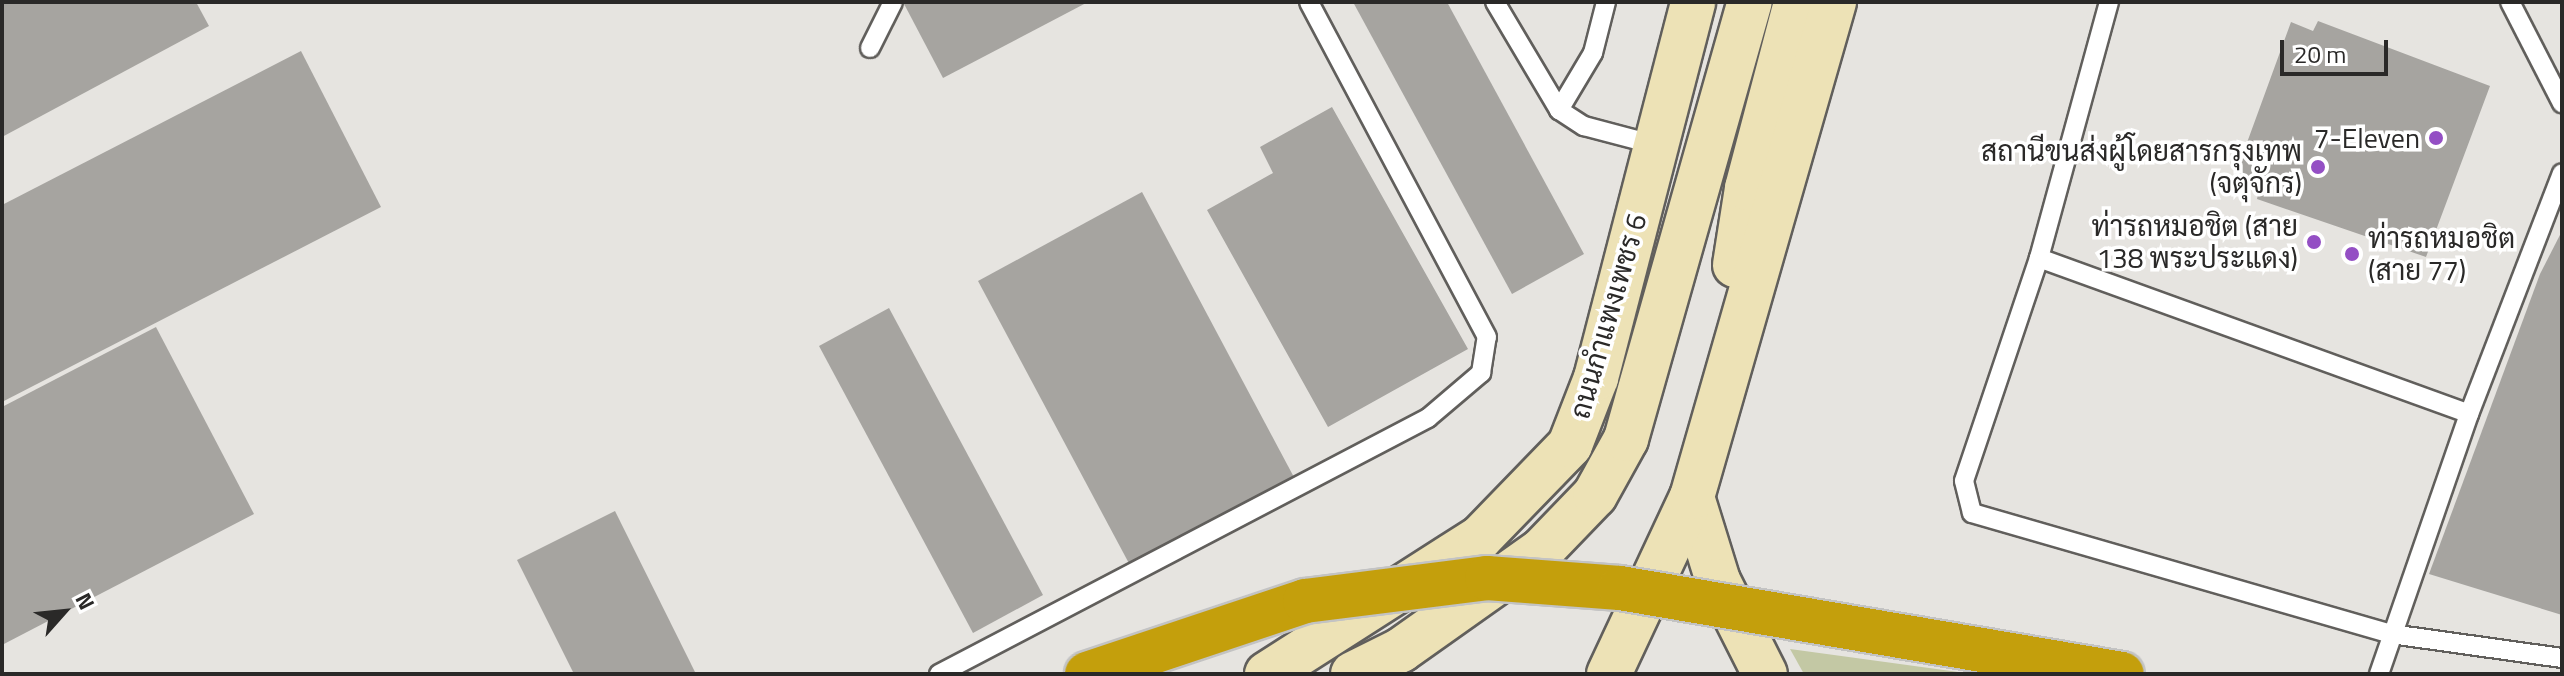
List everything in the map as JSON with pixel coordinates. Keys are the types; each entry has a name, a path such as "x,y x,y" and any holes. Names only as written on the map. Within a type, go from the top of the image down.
{"highway":[{"path":"1087,674 1305,601 1487,578 1620,588 2122,674"}],"street":[{"name":"ถนนกำแพงเพชร 6","path":"1267,674 1480,538 1570,445 1596,378 1693,2"},
{"name":"ถนนกำแพงเพชร 6","path":"1353,674 1401,650 1542,550 1595,495 1626,439 1750,2"},
{"path":"1732,359 1733,287 1747,188 1796,2"},
{"path":"1609,674 1692,497 1834,2"},
{"path":"1692,497 1718,581 1765,674"}],"lane":[{"path":"870,48 893,2"},
{"path":"939,674 1428,418 1481,373 1487,337 1309,2"},
{"path":"1495,2 1559,110 1584,126 1656,145"},
{"path":"1559,110 1593,53 1606,2"},
{"path":"2109,2 2039,258 1964,481 1972,513 2391,634 2562,658"},
{"path":"2510,2 2562,103"},
{"path":"2379,674 2469,414 2562,173"},
{"path":"2039,258 2469,414"}],"green space":[{"path":"1790,649 1973,674 1804,674"}],"building":[{"path":"2,2 196,2 209,26 2,137"},
{"path":"903,2 1088,2 943,78"},
{"path":"1353,2 1447,2 1584,254 1512,294"},
{"path":"2318,21 2490,86 2426,257 2257,199 2259,189 2233,181 2291,22 2313,31"},
{"path":"301,51 381,207 2,402 2,205"},
{"path":"1332,107 1468,349 1328,427 1207,210 1273,173 1260,147"},
{"path":"1142,192 1296,481 1132,569 978,281"},
{"path":"2562,231 2562,615 2429,574 2540,274"},
{"path":"889,308 1043,595 973,633 819,346"},
{"path":"156,327 254,514 2,645 2,407"},
{"path":"615,511 696,674 574,674 517,560"}],"place":[{"name":"7-Eleven","path":"2436,138"},
{"name":"สถานีขนส่งผู้โดยสารกรุงเทพ (จตุจักร)","path":"2318,167"},
{"name":"ท่ารถหมอชิต (สาย 138 พระประแดง)","path":"2314,242"},
{"name":"ท่ารถหมอชิต (สาย 77)","path":"2352,254"}]}
